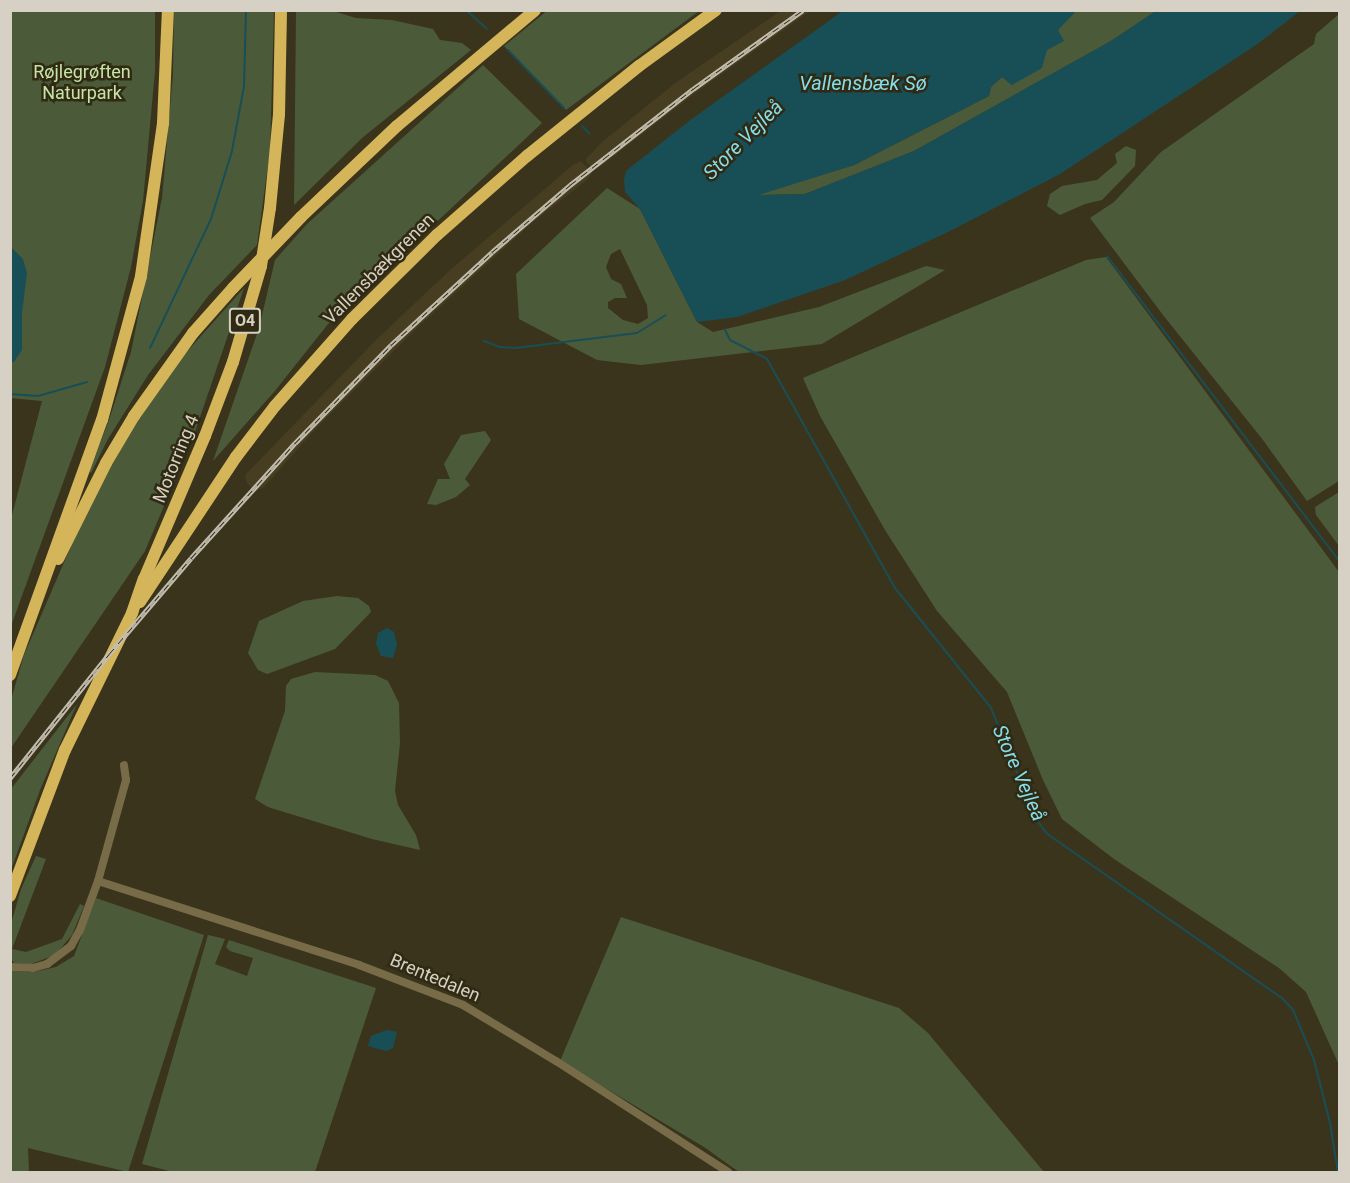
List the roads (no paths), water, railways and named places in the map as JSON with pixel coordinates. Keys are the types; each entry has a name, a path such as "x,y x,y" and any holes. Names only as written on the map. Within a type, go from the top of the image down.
{"highway":[{"path":"10,675 105,410 141,276 162,132 168,10"},
{"name":"Motorring 4","path":"10,896 66,750 132,613 233,362 261,266 270,208 279,115 281,10"},
{"path":"40,592 106,463 134,416 193,333 301,217 397,126 535,10"},
{"name":"Vallensbækgrenen","path":"132,613 236,457 275,406 352,319 437,235 527,156 639,66 716,10"}],"street":[{"path":"10,968 33,968 60,956 80,930 98,881 126,780 124,765"},
{"name":"Brentedalen","path":"98,881 359,965 463,1005 566,1067 729,1173"}],"water":[{"name":"Vallensbæk Sø","path":"844,10 1076,11 1058,30 1064,41 1047,50 1042,68 1012,85 1002,77 991,87 989,96 854,165 759,195 805,194 914,151 1111,41 1156,11 1300,11 1256,45 1060,174 948,232 845,280 737,317 697,322 640,209 625,192 626,171 689,121"},
{"path":"10,246 23,259 27,273 22,313 22,350 14,362 11,362"},
{"path":"387,628 394,632 397,645 393,658 381,656 376,644 378,633"},
{"path":"387,1030 397,1032 393,1048 386,1051 368,1046 371,1036"}],"waterway":[{"path":"150,348 211,219 232,151 244,86 246,10"},
{"path":"466,10 487,29"},
{"path":"508,50 564,108"},
{"path":"582,126 590,134"},
{"name":"Store Vejleå","path":"1107,256 1340,562"},
{"path":"484,341 500,347 515,348 637,333 666,315"},
{"name":"Store Vejleå","path":"725,330 730,340 767,359 895,588 991,708 1035,817 1046,833 1282,998 1293,1010 1314,1060 1330,1123 1338,1172"},
{"path":"10,394 38,396 87,382"}],"railway":[{"path":"10,778 109,654 191,558 295,443 391,345 492,252 570,185 693,89 803,10"}],"park label":[{"name":"Røjlegrøften Naturpark","path":"82,83"}]}
